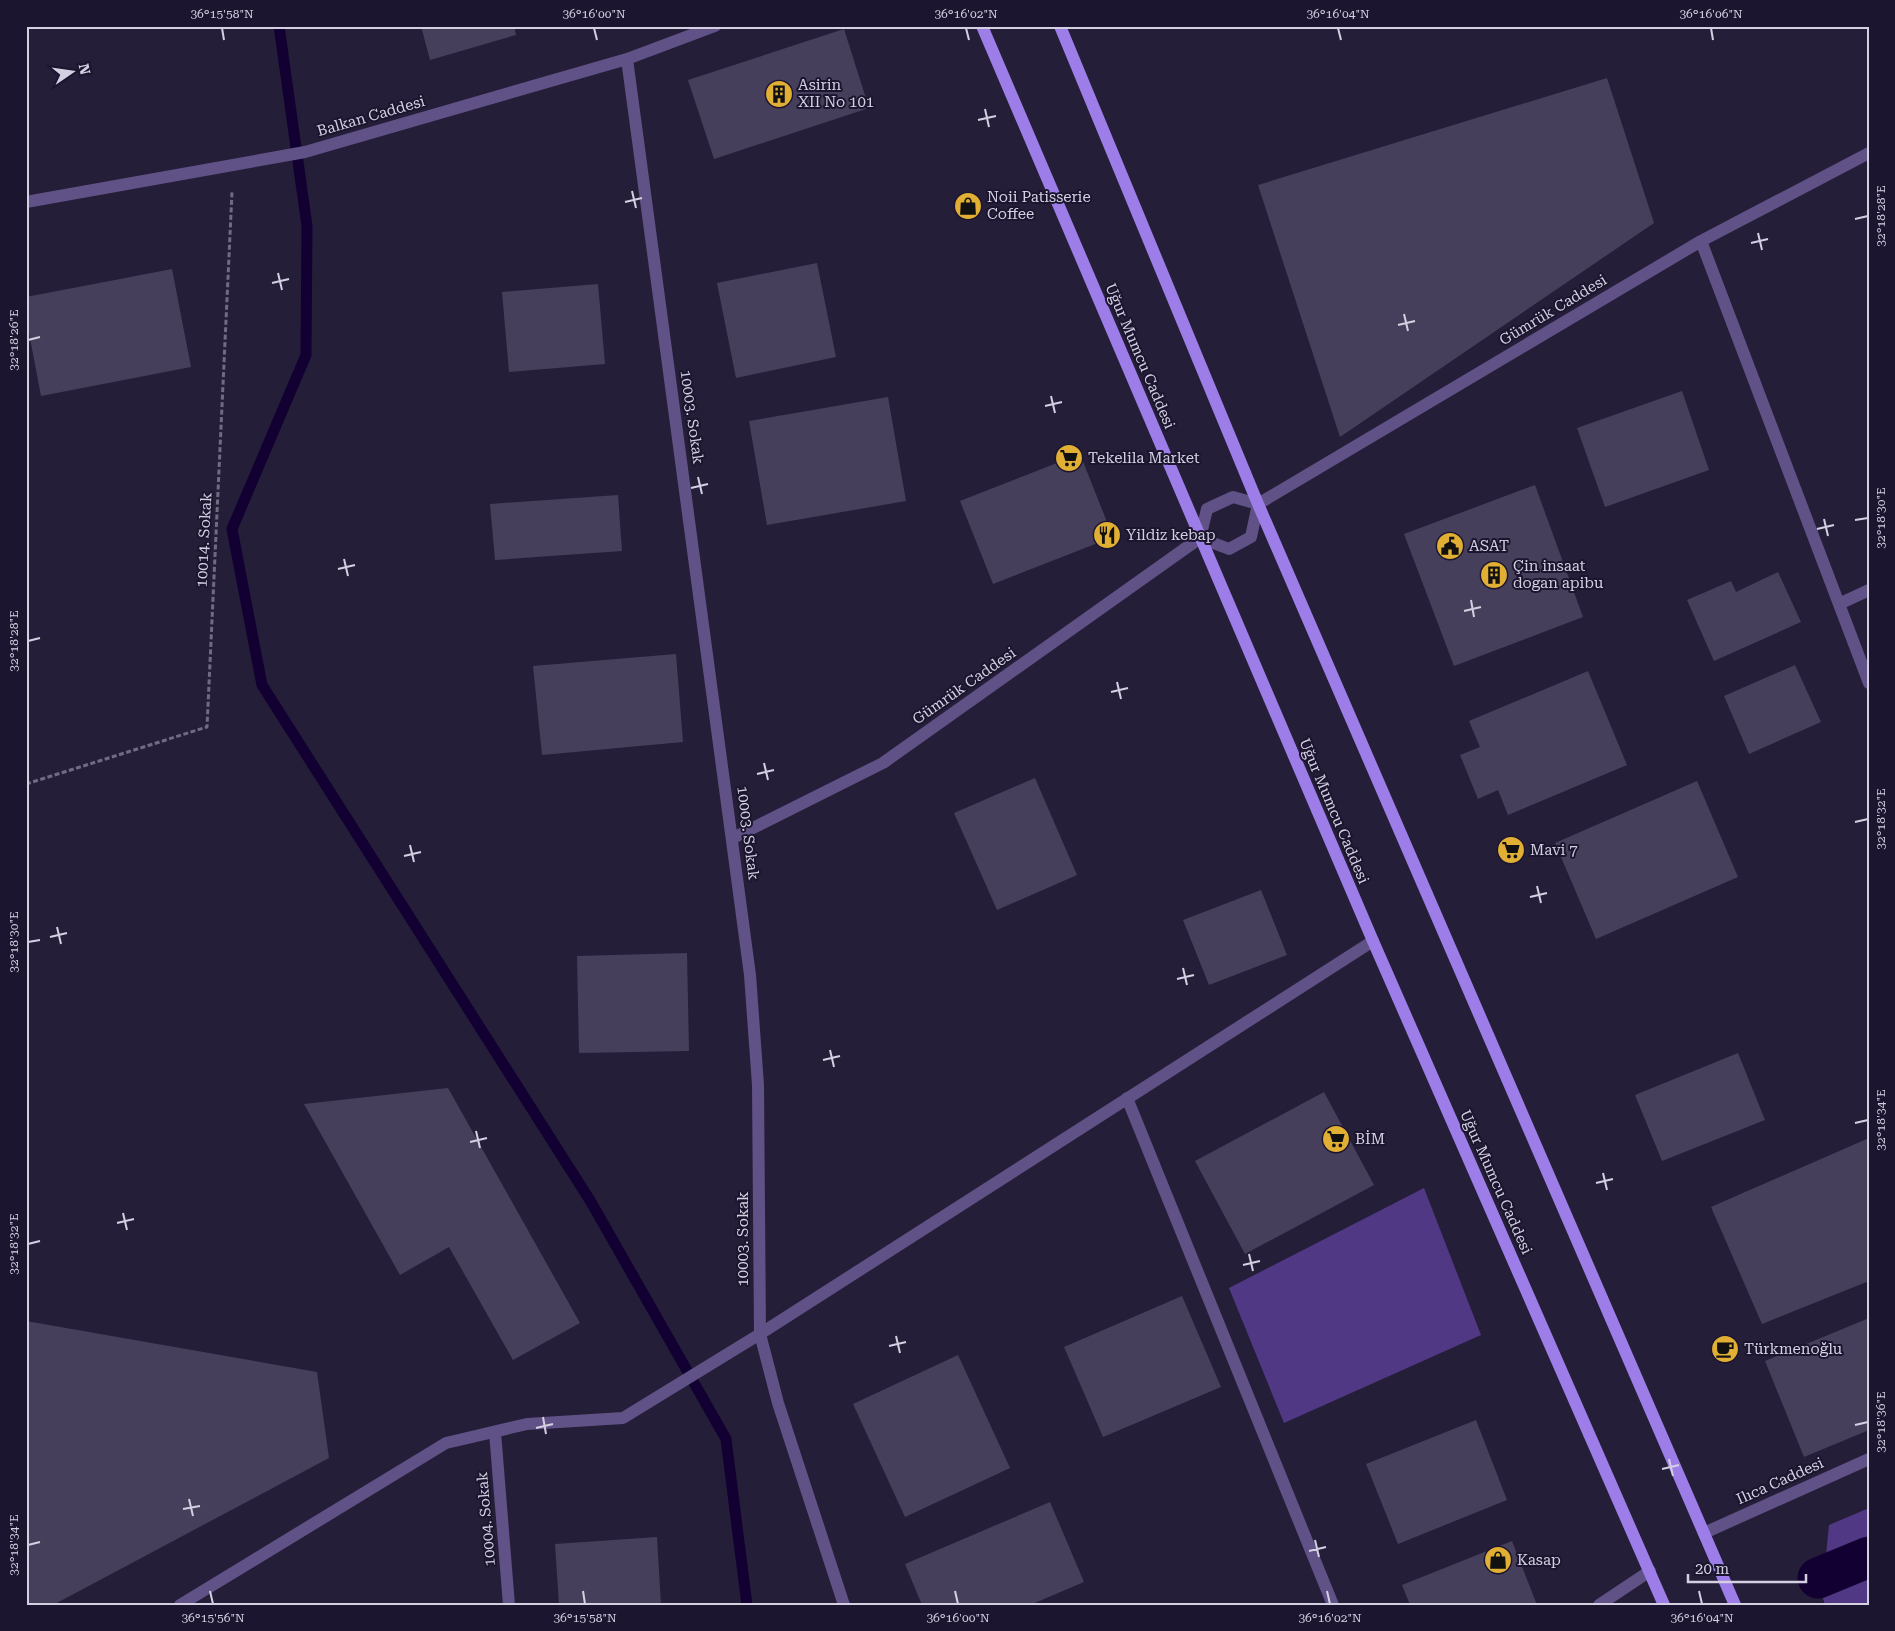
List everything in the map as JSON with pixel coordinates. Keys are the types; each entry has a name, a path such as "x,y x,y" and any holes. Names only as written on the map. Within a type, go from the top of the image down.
{"main road":[{"name":"Uğur Mumcu Caddesi","path":"982,26 1373,942 1664,1605"},
{"path":"1060,26 1258,504 1735,1605"}],"street":[{"name":"Balkan Caddesi","path":"26,202 305,152 628,59 715,26"},
{"name":"10003. Sokak","path":"628,59 750,975 758,1085 760,1334 778,1403 844,1605"},
{"name":"Gümrük Caddesi","path":"1258,504 1701,241 1869,153"},
{"path":"1701,241 1869,683"},
{"path":"1233,497 1258,504 1251,537 1229,549 1200,538 1207,509 1233,497"},
{"name":"Gümrük Caddesi","path":"733,838 883,763 1200,538"},
{"path":"1839,604 1869,590"},
{"path":"180,1605 446,1443 527,1424 623,1418 760,1334 1373,942"},
{"path":"1127,1098 1333,1605"},
{"name":"10004. Sokak","path":"496,1432 509,1605"},
{"name":"Ilıca Caddesi","path":"1704,1533 1869,1459"},
{"path":"1599,1605 1650,1571"}],"path":[{"name":"10014. Sokak","path":"26,784 207,727 234,166"}],"shaded area":[{"path":"1424,1188 1481,1335 1284,1423 1229,1288"},
{"path":"1869,1508 1869,1605 1825,1605 1822,1595 1829,1525"}],"building":[{"path":"421,26 514,26 516,35 430,60"},
{"name":"Asirin XII No 101","path":"844,29 869,108 714,159 688,80"},
{"path":"1607,78 1654,223 1340,437 1258,185"},
{"path":"817,263 836,357 736,378 717,283"},
{"path":"172,269 191,367 41,396 26,317 26,297"},
{"path":"598,284 605,364 509,372 502,292"},
{"path":"1682,391 1709,470 1605,507 1577,428"},
{"path":"888,397 906,501 767,525 749,421"},
{"path":"1080,454 1113,537 993,584 960,501"},
{"name":"Çin insaat dogan apibu","path":"1535,485 1583,617 1454,666 1404,534"},
{"path":"618,495 622,551 495,560 490,504"},
{"path":"1778,572 1801,622 1714,661 1687,600 1731,581 1736,592"},
{"path":"676,654 683,742 542,755 533,666"},
{"path":"1795,665 1821,722 1749,754 1724,696"},
{"path":"1588,671 1627,765 1508,815 1498,790 1478,799 1460,755 1480,747 1469,721"},
{"path":"1035,778 1077,875 997,910 954,813"},
{"path":"1697,781 1738,877 1596,939 1555,843"},
{"path":"1261,890 1287,955 1209,985 1183,920"},
{"path":"687,953 689,1051 579,1053 577,956"},
{"path":"1738,1053 1765,1120 1662,1161 1635,1095"},
{"path":"448,1088 580,1323 513,1360 449,1247 400,1275 304,1104"},
{"path":"1324,1092 1374,1185 1245,1254 1195,1161"},
{"path":"1869,1138 1869,1281 1762,1324 1711,1207"},
{"path":"1182,1296 1221,1387 1103,1437 1064,1347"},
{"path":"1869,1318 1869,1430 1804,1457 1765,1361"},
{"path":"26,1321 317,1372 329,1458 53,1605 26,1605"},
{"path":"958,1355 1010,1468 905,1517 853,1404"},
{"path":"1476,1420 1507,1500 1398,1544 1366,1464"},
{"path":"1050,1502 1084,1582 1030,1605 922,1605 905,1564"},
{"path":"657,1537 661,1605 559,1605 555,1544"},
{"path":"1512,1541 1537,1605 1410,1605 1402,1585"}],"waterway":[{"path":"279,26 307,226 306,355 232,529 262,685 591,1202 726,1439 747,1605"},
{"path":"1818,1578 1869,1557"}],"place":[{"name":"Asirin XII No 101","path":"779,94"},
{"name":"Noii Patisserie Coffee","path":"968,206"},
{"name":"Tekelila Market","path":"1069,458"},
{"name":"Yildiz kebap","path":"1107,535"},
{"name":"ASAT","path":"1450,546"},
{"name":"Çin insaat dogan apibu","path":"1494,575"},
{"name":"Mavi 7","path":"1511,850"},
{"name":"BİM","path":"1336,1139"},
{"name":"Türkmenoğlu","path":"1725,1349"},
{"name":"Kasap","path":"1498,1560"}]}
